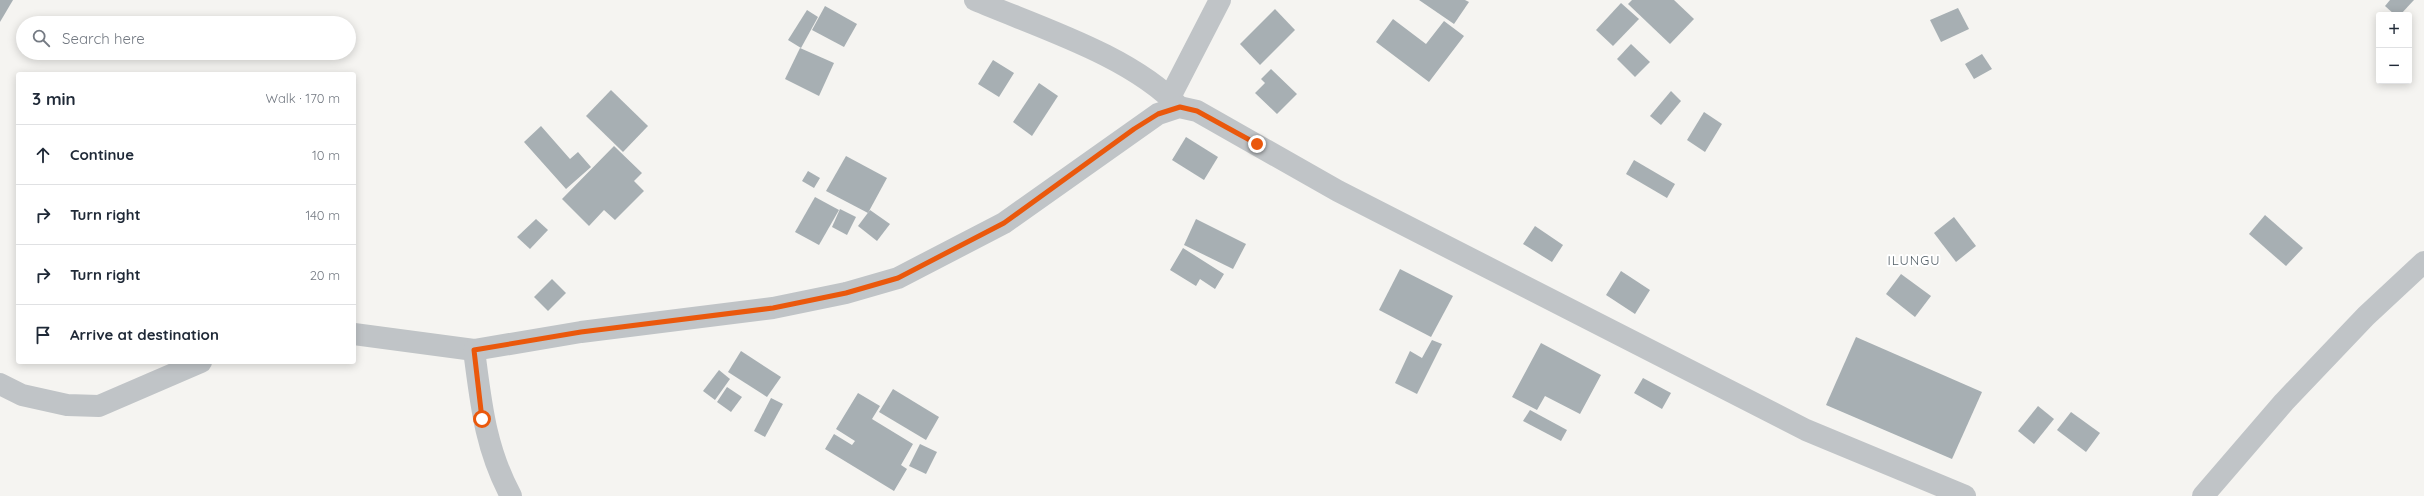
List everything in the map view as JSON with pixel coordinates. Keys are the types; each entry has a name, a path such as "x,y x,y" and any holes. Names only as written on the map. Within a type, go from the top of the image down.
{"street":[{"path":"975,0 1110,58 1153,84 1175,102 1197,111 1338,191 1806,430 1965,496"},
{"path":"356,334 474,350 589,331 773,308 846,293 898,278 1004,223 1134,129 1175,102 1220,0"},
{"path":"2203,496 2284,402 2366,316 2424,262"},
{"path":"474,350 482,419 492,455 511,496"},
{"path":"0,384 22,395 67,405 99,406 196,364"}],"building":[{"path":"0,0 13,0 0,22"},
{"path":"1419,0 1465,0 1469,2 1454,24"},
{"path":"1632,0 1674,0 1694,19 1670,44 1628,4"},
{"path":"2390,0 2414,0 2403,12 2392,12 2385,6"},
{"path":"1621,3 1639,19 1613,46 1596,30"},
{"path":"825,6 857,24 844,47 812,30"},
{"path":"1958,8 1969,29 1941,42 1930,20"},
{"path":"1275,9 1295,30 1260,65 1240,44"},
{"path":"807,10 818,17 801,48 788,40"},
{"path":"1393,19 1426,44 1444,21 1464,36 1429,82 1376,42"},
{"path":"1631,44 1650,62 1635,77 1617,59"},
{"path":"800,48 834,63 819,96 785,79"},
{"path":"1982,54 1992,69 1974,79 1965,64"},
{"path":"993,60 1014,73 999,97 978,84"},
{"path":"1271,69 1297,94 1277,114 1255,93 1265,83 1261,79"},
{"path":"1039,83 1058,96 1032,136 1013,122"},
{"path":"611,90 648,126 623,152 586,116"},
{"path":"1671,91 1681,101 1661,125 1650,116"},
{"path":"1704,112 1722,124 1705,152 1687,140"},
{"path":"541,126 570,159 578,152 591,167 566,189 524,142"},
{"path":"1186,137 1218,157 1204,180 1172,160"},
{"path":"614,146 642,173 634,181 644,191 615,220 604,210 589,226 562,199"},
{"path":"846,156 887,178 868,213 826,191"},
{"path":"1634,160 1675,184 1667,198 1626,174"},
{"path":"808,171 820,178 814,188 802,181"},
{"path":"815,197 839,210 819,245 795,232"},
{"path":"840,209 856,217 847,235 832,227"},
{"path":"870,210 890,224 877,241 858,226"},
{"path":"2265,215 2303,248 2286,266 2249,234"},
{"path":"1954,217 1976,246 1956,262 1934,233"},
{"path":"536,219 548,230 530,249 517,237"},
{"path":"1196,219 1246,244 1233,269 1184,245"},
{"path":"1535,226 1563,245 1552,262 1523,244"},
{"path":"1183,248 1224,274 1215,289 1200,279 1196,286 1170,270"},
{"path":"1400,269 1453,296 1431,337 1379,310"},
{"path":"1621,271 1650,290 1635,314 1606,295"},
{"path":"1901,274 1931,296 1915,317 1886,294"},
{"path":"552,279 566,293 548,311 534,297"},
{"path":"1856,337 1982,392 1952,459 1826,405"},
{"path":"1432,340 1442,344 1417,394 1395,383 1410,351 1422,358"},
{"path":"1541,343 1601,375 1580,414 1545,396 1537,410 1512,397"},
{"path":"741,351 781,377 767,397 728,372"},
{"path":"719,370 730,379 715,400 703,391"},
{"path":"1643,378 1671,393 1662,409 1634,393"},
{"path":"727,387 742,397 731,412 717,402"},
{"path":"893,389 939,417 926,440 879,412"},
{"path":"858,393 880,406 872,419 913,444 901,465 907,469 894,491 825,449 834,434 852,445 855,441 836,429"},
{"path":"771,398 783,404 765,437 754,431"},
{"path":"2038,406 2054,419 2034,444 2018,431"},
{"path":"1530,410 1567,430 1561,441 1523,421"},
{"path":"2071,412 2100,433 2086,452 2057,430"},
{"path":"920,444 937,452 926,474 909,466"}],"district":[{"name":"ILUNGU","path":"1914,260"}],"route":[{"path":"482,419 474,350 581,332 706,315 773,308 846,293 898,278 1004,223 1091,162 1134,129 1158,114 1180,107 1197,111 1257,144"}]}
